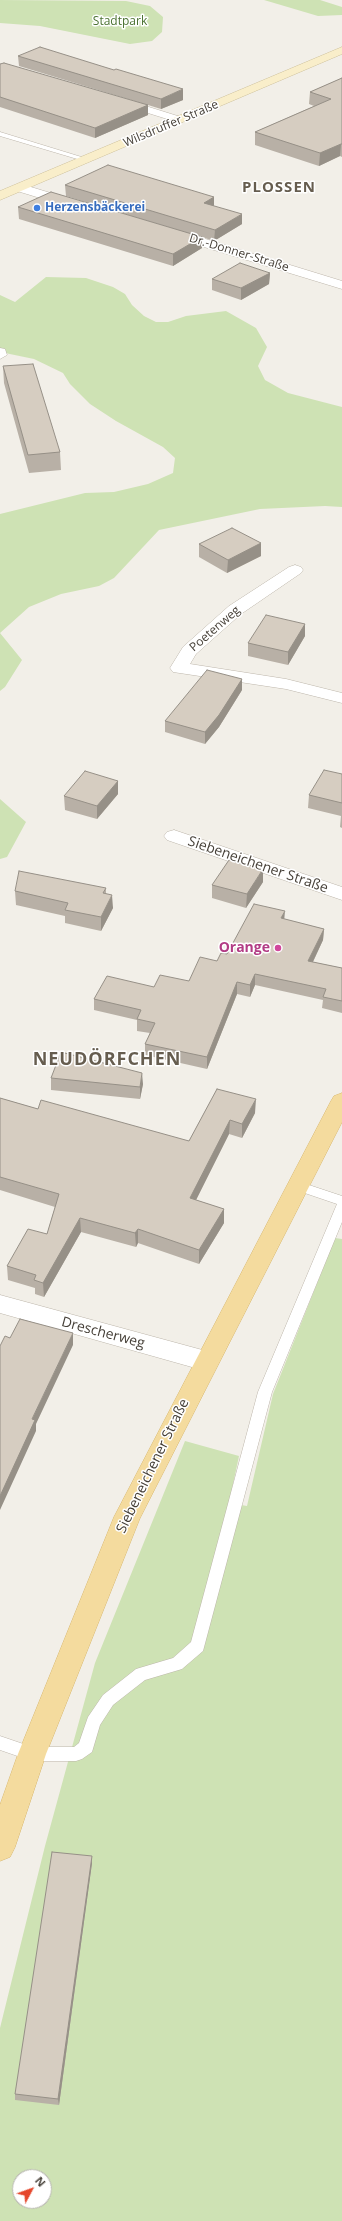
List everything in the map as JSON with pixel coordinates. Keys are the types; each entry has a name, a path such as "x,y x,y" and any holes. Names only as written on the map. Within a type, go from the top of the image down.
{"main road":[{"name":"Wilsdruffer Straße","path":"0,196 342,50"},
{"name":"Siebeneichener Straße","path":"0,1847 32,1754 127,1517 296,1186 342,1101"}],"street":[{"path":"110,98 180,120"},
{"path":"21,188 86,208"},
{"name":"Dr.-Donner-Straße","path":"162,230 342,285"},
{"name":"Poetenweg","path":"295,570 235,610 189,650 179,668 286,684 342,698"},
{"name":"Siebeneichener Straße","path":"174,836 342,894"},
{"name":"Drescherweg","path":"0,1304 206,1361"}],"lane":[{"path":"0,134 86,160"},
{"path":"296,1186 342,1201"},
{"path":"0,1743 32,1754 76,1754 86,1747 94,1722 108,1700 141,1674 176,1664 198,1646 265,1392 342,1206"}],"green space":[{"name":"Stadtpark","path":"0,0 126,1 150,6 163,17 162,32 152,41 130,44 40,26 0,23"},
{"path":"264,0 320,0 342,7 342,15 318,16"},
{"path":"46,277 86,278 113,287 125,294 132,305 144,316 156,322 168,322 186,316 226,311 256,328 267,347 258,366 265,380 288,393 342,407 342,507 325,506 260,509 159,530 114,578 99,586 61,594 29,607 0,633 0,514 85,493 114,492 148,484 173,473 175,458 163,447 116,421 90,404 70,384 63,373 34,359 5,353 0,348 0,295 15,302"},
{"path":"0,633 22,660 5,687 0,691"},
{"path":"0,799 26,822 7,857 0,859"},
{"path":"335,1238 342,1239 342,2221 0,2221 0,2028 45,1846 95,1663 185,1441 239,1456 229,1503 247,1506 273,1394"}],"building":[{"path":"40,47 114,70 116,69 183,89 161,99 18,56"},
{"path":"4,63 148,105 95,128 0,97 0,64"},
{"path":"342,78 342,144 320,153 255,132 331,99 310,92"},
{"path":"108,165 214,197 204,203 242,214 215,230 65,185"},
{"path":"51,192 202,237 173,254 18,207"},
{"path":"240,263 270,273 241,288 212,279"},
{"path":"33,364 60,452 28,455 3,366"},
{"path":"232,528 261,543 228,560 199,544"},
{"path":"266,615 305,624 288,652 248,643"},
{"path":"207,670 242,679 219,715 205,732 165,721"},
{"path":"324,770 342,774 342,803 309,795"},
{"path":"85,771 118,781 97,806 64,796"},
{"path":"229,860 263,869 247,894 212,885"},
{"path":"19,871 106,888 103,893 112,895 101,917 65,910 68,903 15,891"},
{"path":"254,904 285,911 281,918 324,929 308,961 342,968 342,1001 323,997 326,989 255,974 250,985 237,982 207,1057 145,1044 155,1023 137,1019 141,1010 94,999 107,976 154,987 160,975 189,981 200,957 217,961 221,953 227,954"},
{"path":"61,1052 142,1073 140,1087 51,1078"},
{"path":"217,1089 256,1099 242,1124 230,1120 190,1198 224,1209 199,1250 138,1229 135,1233 80,1218 43,1283 34,1280 36,1275 7,1266 28,1229 47,1234 59,1194 0,1177 0,1098 38,1109 41,1100 189,1141"},
{"path":"20,1319 73,1333 32,1419 35,1420 0,1496 0,1346 5,1336 10,1338"},
{"path":"52,1852 92,1856 58,2099 15,2094"}],"place":[{"name":"Herzensbäckerei","path":"37,208"},
{"name":"Orange","path":"278,948"}],"district":[{"name":"PLOSSEN","path":"279,188"},
{"name":"NEUDÖRFCHEN","path":"107,1060"}]}
